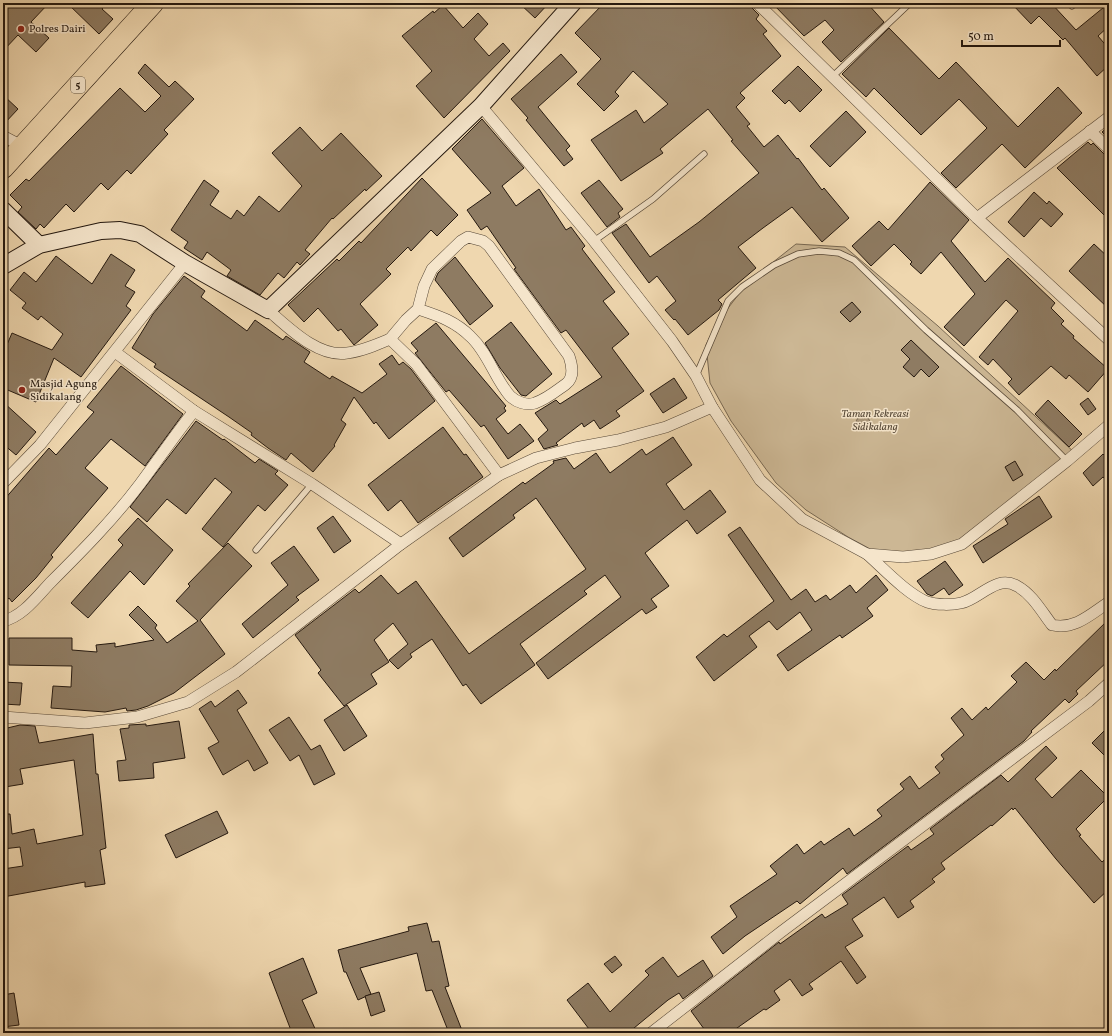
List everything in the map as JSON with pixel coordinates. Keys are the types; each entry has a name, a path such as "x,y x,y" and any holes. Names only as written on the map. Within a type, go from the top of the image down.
{"highway":[{"name":"5","path":"3,168 152,3"}],"street":[{"path":"268,310 481,106 573,3"},
{"path":"757,3 977,218 1108,337"},
{"path":"481,106 594,242 672,341 696,376 712,407 760,480 802,519 867,554 914,595 928,602 962,603 991,587 1009,583 1026,592 1052,625 1067,627 1075,624 1109,602"},
{"path":"977,218 1109,117"},
{"path":"1090,131 1109,149"},
{"path":"3,136 22,146"},
{"path":"3,210 39,245"},
{"path":"3,266 39,245 101,231 120,230 140,234 268,310 303,340 329,352 345,354 390,339 406,320 418,309 424,286 432,269 461,241 468,237 483,241 489,246 569,356 572,372 569,381 551,395 534,404 525,404 517,401 510,396 489,360 472,337 448,318 418,309"},
{"path":"3,483 40,445 185,262"},
{"path":"390,339 416,364 499,475"},
{"path":"115,352 194,411 312,484 401,544"},
{"path":"3,717 85,723 137,717 188,702 236,672 401,544 499,475 536,458 618,440 666,427 712,407"},
{"path":"3,621 9,620 28,607 106,525 140,484 194,411"},
{"path":"867,554 903,557 931,554 962,544 1068,461 1109,425"},
{"path":"651,1033 787,928 1089,701 1109,683"}],"lane":[{"path":"833,76 910,3"},
{"path":"594,242 653,199 704,154"},
{"path":"696,376 728,301 742,287 774,265 798,254 819,251 839,253 854,260 926,330 1018,410 1068,461"},
{"path":"256,550 312,484"}],"green space":[{"name":"Taman Rekreasi Sidikalang","path":"796,244 845,247 938,326 1076,454 955,544 921,559 874,551 848,537 806,510 776,483 731,421 710,383 706,345 716,324 748,282"}],"shaded area":[{"path":"860,416 866,416 870,420 870,426 866,430 860,430 856,426 856,420"}],"building":[{"name":"Polres Dairi","path":"3,3 49,3 31,22 49,38 36,52 18,35 3,51"},
{"path":"67,3 107,3 102,9 113,19 99,34"},
{"path":"519,3 549,3 535,18"},
{"path":"604,3 750,3 752,8 759,15 756,19 767,31 763,34 781,56 740,93 745,98 736,107 750,124 747,126 764,147 778,135 797,159 798,158 822,190 824,188 849,218 822,242 792,207 763,228 738,247 756,268 718,300 722,304 719,310 688,335 675,319 674,320 665,310 676,301 657,276 649,283 612,233 626,224 650,257 699,222 759,173 731,141 733,140 708,109 660,149 663,153 621,181 591,140 636,110 644,123 668,104 633,71 615,92 619,96 604,111 577,84 601,59 575,33"},
{"path":"772,3 867,3 884,22 841,62 822,42 834,30 825,20 804,36"},
{"path":"1011,3 1051,3 1076,30 1109,3 1109,26 1098,36 1109,49 1109,65 1097,76 1065,38 1063,40 1039,16 1031,24"},
{"path":"443,5 463,28 478,13 488,24 474,39 489,56 503,43 510,51 444,118 416,86 432,71 402,36 433,11 434,13"},
{"path":"889,28 939,79 956,62 1018,127 1058,87 1082,113 1025,168 1002,144 956,188 941,173 987,128 959,99 921,135 874,88 866,97 842,74"},
{"path":"561,54 577,72 538,107 570,146 566,150 573,159 564,166 526,120 528,118 511,99"},
{"path":"145,64 169,87 175,81 194,99 164,130 168,134 131,174 127,170 108,190 101,183 74,212 66,204 44,228 40,224 36,229 18,212 22,207 10,195 26,179 29,181 120,88 145,112 161,96 138,73"},
{"path":"798,66 822,90 800,112 789,100 785,104 772,91"},
{"path":"3,95 18,109 3,125"},
{"path":"846,111 866,132 830,167 810,146"},
{"path":"482,119 524,168 502,186 516,206 539,189 566,230 571,227 585,246 582,249 615,292 603,301 629,334 612,348 644,391 616,411 620,416 600,429 594,420 584,427 582,423 556,443 558,445 544,449 538,439 548,430 535,413 556,400 560,404 602,377 566,330 561,333 514,269 516,268 487,226 481,230 467,210 491,193 452,149"},
{"path":"1109,126 1109,139 1102,132"},
{"path":"300,127 322,151 341,133 382,176 366,191 365,189 333,219 332,218 305,250 310,254 300,265 297,262 284,278 278,273 260,295 227,276 231,270 207,252 202,260 184,248 188,242 171,230 204,180 219,191 210,205 231,219 237,210 244,216 259,196 279,212 302,186 272,153"},
{"path":"1088,142 1091,145 1093,143 1104,154 1109,156 1109,220 1057,168"},
{"path":"422,178 458,215 437,236 431,230 411,251 408,247 386,269 391,274 360,304 378,325 354,345 341,329 338,331 318,308 304,322 288,305 337,259 339,261 359,241 361,243"},
{"path":"599,180 623,209 618,213 620,217 607,227 581,193"},
{"path":"930,182 969,220 951,241 985,282 1008,258 1055,303 1051,308 1064,321 1061,324 1074,336 1073,338 1108,369 1088,392 1069,375 1066,379 1051,366 1019,395 1008,383 1012,379 993,359 988,365 979,357 1018,311 1006,300 964,346 944,327 975,294 941,252 921,274 910,264 912,262 894,244 871,266 852,246 879,221 888,230"},
{"path":"1034,192 1047,204 1049,201 1063,214 1051,227 1041,218 1024,237 1008,222"},
{"path":"1094,244 1109,258 1109,309 1069,271"},
{"path":"111,254 135,270 125,286 135,292 126,306 131,310 81,377 54,358 36,402 3,388 3,354 12,333 52,350 63,334 41,316 38,320 22,308 26,303 10,290 24,272 36,282 56,256 92,284"},
{"path":"455,257 493,306 470,325 435,280 438,273"},
{"path":"184,276 205,291 201,297 247,331 255,320 283,340 286,336 310,352 304,362 330,379 332,376 362,393 387,374 379,364 392,355 399,365 403,362 411,369 435,401 389,439 376,422 374,424 354,397 341,420 346,424 334,445 335,446 313,472 291,453 286,460 251,435 252,433 154,367 156,364 132,348 153,314"},
{"path":"852,302 861,312 850,322 840,312"},
{"path":"511,322 552,374 526,396 521,395 500,368 485,343"},
{"path":"436,323 506,406 504,408 506,411 496,419 508,434 520,424 534,441 508,459 484,425 481,427 449,390 446,392 415,353 418,351 411,343"},
{"path":"911,340 939,367 929,377 921,369 914,377 903,367 910,359 901,350"},
{"path":"121,366 183,414 145,466 111,439 85,468 108,488 51,555 53,557 36,578 12,602 9,598 3,604 3,501 49,448 56,455 94,412 87,407"},
{"path":"674,378 687,398 663,413 650,394"},
{"path":"1088,398 1096,409 1088,415 1080,404"},
{"path":"1048,400 1082,434 1069,447 1035,414"},
{"path":"3,402 36,432 16,455 3,444"},
{"path":"196,421 223,440 224,439 255,463 259,459 278,471 275,474 288,485 265,511 258,505 223,547 202,529 232,492 215,478 186,514 167,499 147,522 130,507"},
{"path":"443,427 483,477 418,523 401,500 388,511 368,485"},
{"path":"673,437 692,465 666,484 684,510 710,490 726,512 697,534 687,520 645,553 669,586 651,599 657,607 646,614 642,609 548,679 536,663 621,597 605,575 584,591 587,594 520,644 535,665 481,704 466,684 463,686 432,639 410,654 412,657 398,669 389,660 408,644 393,623 374,640 389,662 371,674 377,684 344,706 318,673 321,670 295,635 355,589 359,593 381,575 398,594 416,581 469,654 586,569 536,498 513,515 515,518 463,557 449,538 523,482 525,484 554,463 553,461 566,458 574,469 596,453 610,473 642,449 646,455"},
{"path":"1103,454 1109,460 1109,482 1103,477 1093,486 1083,473"},
{"path":"1015,461 1023,475 1013,481 1005,467"},
{"path":"1039,496 1052,517 983,563 973,546 1008,524 1005,519"},
{"path":"333,516 351,541 334,553 317,528"},
{"path":"138,518 173,550 144,585 130,571 88,618 71,603 123,545 118,540"},
{"path":"740,527 791,600 806,589 815,602 826,595 830,600 850,585 856,593 876,575 888,590 867,608 873,616 842,638 840,635 788,671 777,655 812,630 800,612 777,630 769,621 749,636 757,647 714,681 696,657 724,634 727,637 774,601 728,535"},
{"path":"228,543 252,566 200,620 225,654 174,693 148,706 136,710 127,711 126,708 105,712 51,708 53,686 71,687 72,666 9,665 9,638 72,638 72,650 97,652 96,645 115,643 115,647 154,640 129,615 138,606 157,625 155,628 167,643 198,621 176,601 190,586 188,584"},
{"path":"294,546 319,580 296,597 299,600 253,638 242,624 288,585 271,563"},
{"path":"945,561 963,585 949,595 944,588 932,596 927,594 917,581"},
{"path":"1109,619 1109,660 1076,691 1078,694 1069,703 1065,699 1031,731 1032,732 1024,741 847,874 843,868 800,904 797,901 745,936 723,954 711,937 737,917 730,906 777,874 770,866 797,844 804,854 821,841 824,845 849,828 854,836 882,816 877,810 904,789 900,784 910,776 919,789 940,773 935,767 944,759 941,755 964,735 951,718 962,708 972,720 986,707 988,710 1017,682 1011,676 1026,662 1044,680 1055,669 1056,671"},
{"path":"3,682 22,683 20,705 3,704"},
{"path":"238,690 247,703 237,710 268,763 254,771 248,760 223,775 208,748 219,742 199,709 211,701 215,707"},
{"path":"347,705 367,736 344,751 324,720"},
{"path":"289,717 311,750 320,745 335,774 314,785 299,755 290,761 269,730"},
{"path":"179,721 185,758 153,763 154,778 119,781 117,761 126,760 120,729 129,728 129,725 146,724 146,726"},
{"path":"20,725 35,726 39,743 93,734 96,774 98,774 106,848 100,850 105,884 85,887 85,882 3,897 3,869 23,866 20,847 3,849 3,814 10,814 12,834 34,829 37,844 83,835 74,760 20,769 23,784 5,787 3,729"},
{"path":"1109,726 1109,760 1092,743"},
{"path":"1046,746 1057,758 1035,779 1052,798 1081,770 1108,797 1076,829 1081,835 1079,836 1102,862 1109,856 1109,889 1094,903 1015,808 1013,810 1012,808 992,826 991,825 941,863 945,869 932,879 935,882 910,901 914,907 898,918 884,897 852,919 863,936 845,947 866,977 857,984 841,961 809,984 813,989 802,996 790,979 774,991 780,1000 766,1010 764,1009 730,1033 707,1033 691,1011 779,942 780,944 822,914 825,918 848,904 842,895 908,846 911,850 934,834 930,829 1001,775 1008,782"},
{"path":"217,811 228,833 176,858 165,835"},
{"path":"427,923 432,942 439,941 449,986 445,987 463,1033 449,1033 432,990 426,991 417,953 360,968 371,994 358,1000 346,972 344,972 338,950 409,931 408,927"},
{"path":"615,956 622,965 612,973 604,964"},
{"path":"663,957 678,977 703,960 713,976 683,999 679,993 668,1000 628,1033 592,1033 567,1000 588,983 610,1012 649,975 645,971"},
{"path":"303,958 317,993 302,1000 317,1033 292,1033 269,973"},
{"path":"379,992 385,1011 371,1016 365,996"},
{"path":"14,993 19,1025 3,1027 3,995"}],"place":[{"name":"Polres Dairi","path":"21,29"},
{"name":"Masjid Agung Sidikalang","path":"22,390"}]}
